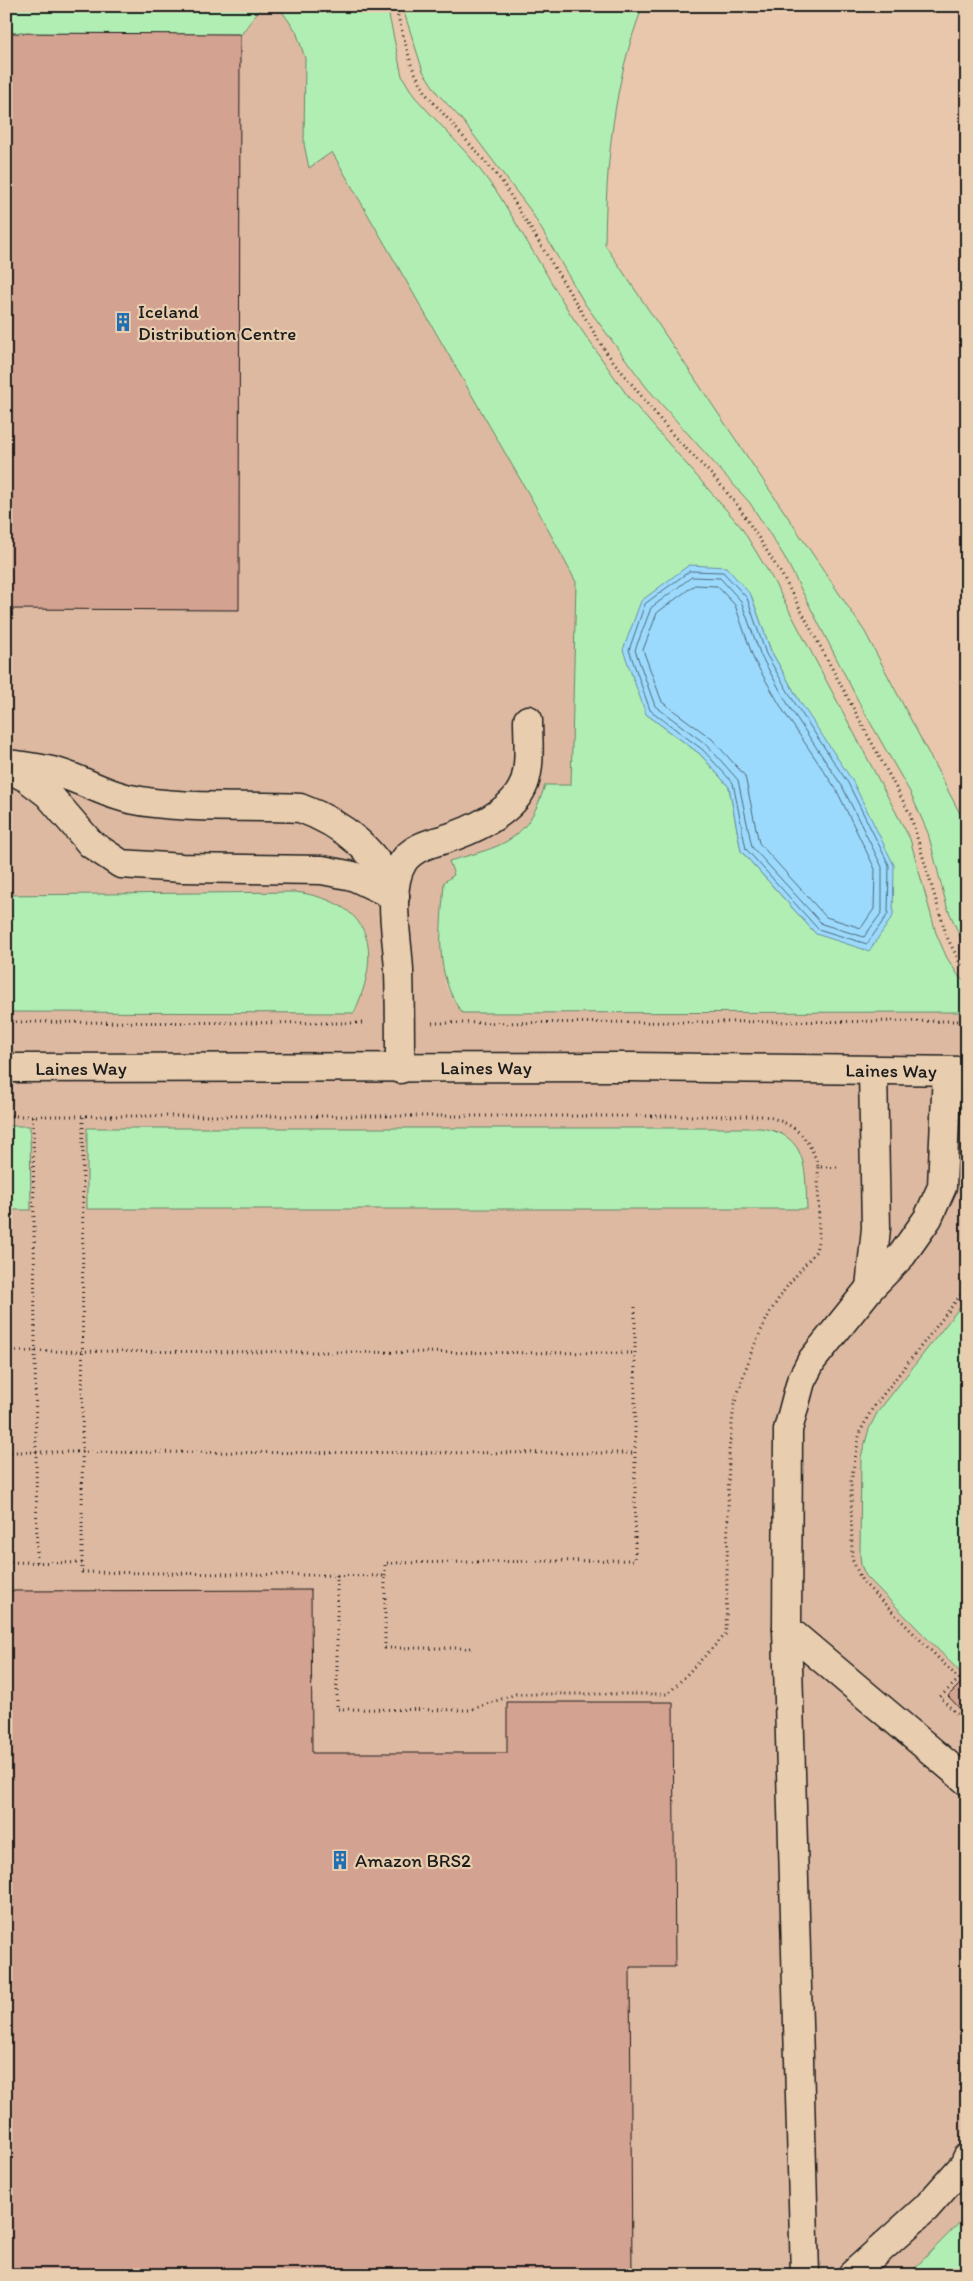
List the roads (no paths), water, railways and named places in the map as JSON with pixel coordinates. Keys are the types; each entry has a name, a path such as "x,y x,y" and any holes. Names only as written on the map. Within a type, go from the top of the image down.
{"street":[{"path":"400,1069 399,971 395,896 397,875 403,862 412,853 432,842 478,827 516,796 524,784 528,720"},
{"path":"6,766 27,778 48,794 91,844 122,864 182,868 322,870 353,876 395,896"},
{"path":"6,766 31,766 60,773 95,788 129,799 161,804 300,808 313,812 343,830 368,850 389,879 395,896"},
{"name":"Laines Way","path":"6,1068 400,1069 630,1067 957,1071"},
{"path":"870,1288 876,1228 873,1166 873,1071"},
{"path":"804,2275 787,1629 788,1430 801,1380 812,1360 870,1288 902,1255 928,1218 942,1187 957,1071"},
{"path":"787,1629 967,1781"},
{"path":"852,2275 926,2208 964,2165 967,2158"}],"water":[{"path":"689,565 726,567 751,595 771,651 800,702 852,780 894,865 893,916 869,951 816,934 741,851 729,787 700,754 646,714 623,650 641,601"}],"place":[{"name":"Iceland Distribution Centre","path":"123,322"},
{"name":"Amazon BRS2","path":"340,1860"}]}
